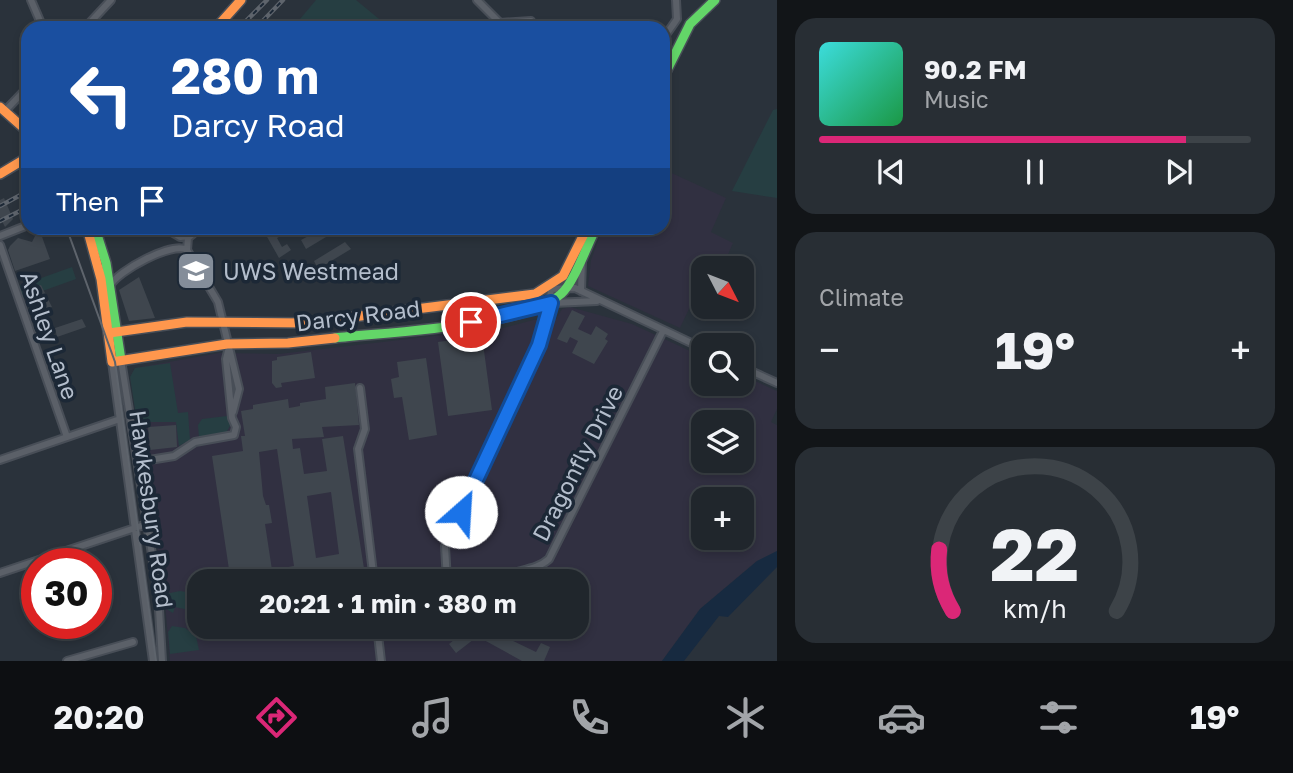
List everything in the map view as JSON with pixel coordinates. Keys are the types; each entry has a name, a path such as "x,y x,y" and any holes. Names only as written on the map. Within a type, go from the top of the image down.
{"street":[{"path":"31,0 40,21"},
{"path":"92,21 111,0"},
{"path":"222,21 242,0"},
{"path":"477,0 498,21"},
{"path":"670,29 677,19 676,0"},
{"path":"670,64 703,3 715,0"},
{"path":"21,93 2,109 21,126"},
{"path":"0,174 21,161"},
{"path":"0,236 21,228"},
{"name":"Hawkesbury Road","path":"84,235 101,279"},
{"name":"Hawkesbury Road","path":"90,235 113,332"},
{"name":"Hawkesbury Road","path":"97,235 110,286 117,361 158,592 162,661"},
{"path":"170,235 173,248"},
{"path":"137,462 174,456 195,442 232,437 236,428 233,412 239,389 233,357 228,348 214,293 187,250 191,235 177,235"},
{"path":"446,569 445,545 539,345 551,303 551,289 565,276 585,235"},
{"path":"551,303 568,286 593,235"},
{"name":"Ashley Lane","path":"0,245 67,437"},
{"path":"110,286 126,270 173,248 187,250"},
{"path":"582,257 582,291"},
{"path":"106,263 113,270 126,270"},
{"path":"551,289 568,286 582,291 691,343"},
{"name":"Darcy Road","path":"113,332 187,322 305,323 495,301 551,289"},
{"path":"551,303 599,301"},
{"name":"Darcy Road","path":"117,361 471,322 551,303"},
{"name":"Dragonfly Drive","path":"523,569 542,565 549,559 663,331"},
{"name":"Hawkesbury Road","path":"117,361 120,419 153,661"},
{"path":"754,372 777,383"},
{"path":"360,388 365,429 358,449 373,569"},
{"path":"0,460 120,419"},
{"path":"0,573 147,524"},
{"path":"378,639 381,661"},
{"path":"67,661 132,642"}],"shaded area":[{"path":"670,172 726,198 711,232 733,243 727,256 691,256 691,305 680,328 588,286 591,260 600,235 670,235"},
{"path":"570,307 632,324 691,351 691,396 754,396 754,380 777,391 777,409 771,422 777,425 777,551 757,561 700,609 662,661 170,661 163,581 130,377 135,368 219,353 279,354 503,328 533,320 556,319 562,309"},
{"path":"777,551 777,567 728,617 719,616 684,661 662,661 700,609 757,561"}],"green space":[{"path":"316,0 356,0 382,21 298,21"},
{"path":"777,109 777,198 732,191 773,110"},
{"path":"72,267 76,279 23,298 19,286"},
{"path":"170,363 178,413 188,412 190,440 179,446 176,422 137,422 130,377 135,368"},
{"path":"227,416 232,422 225,435 201,439 199,437 198,425 202,419"},
{"path":"187,592 187,610 175,607 173,613 168,610 165,594"},
{"path":"172,626 185,628 187,639 197,639 199,650 170,654 168,632"}],"building":[{"path":"4,198 13,219 5,227 0,217 0,200"},
{"path":"41,235 50,259 15,271 8,250 10,246 18,238 32,242 35,236"},
{"path":"266,235 282,235 277,238 282,247 287,244 291,250 279,258"},
{"path":"310,235 329,235 306,249 301,240"},
{"path":"345,242 351,249 318,269 314,261"},
{"path":"139,277 155,318 129,321 119,290"},
{"path":"41,285 52,307 31,315 23,291"},
{"path":"572,310 585,316 578,329 591,335 596,326 608,334 605,339 608,341 594,364 572,353 578,341 570,337 567,343 557,339"},
{"path":"82,319 86,327 57,337 55,328"},
{"path":"482,336 492,410 448,416 438,342"},
{"path":"311,352 315,378 281,383 282,387 276,388 272,383 272,361 277,360 277,357"},
{"path":"426,358 437,435 409,440 402,397 394,398 391,379 399,377 397,362"},
{"path":"355,383 359,425 322,427 324,437 292,439 293,449 300,448 304,474 327,471 322,439 343,436 364,569 278,569 294,566 277,449 259,452 263,496 266,505 269,505 272,523 265,524 272,569 229,569 212,456 243,451 241,436 245,436 241,411 253,409 253,405 288,399 289,408 300,406 300,403 326,399 325,387","holes":["331,492 339,554 316,558 307,496"]},
{"path":"176,425 177,447 150,450 148,427"},
{"path":"455,639 474,639 456,653 449,644"},
{"path":"509,639 536,652 541,643 550,647 544,661 522,661 484,640"}],"tram line":[{"path":"69,235 115,362 156,661"}],"railway":[{"path":"246,21 267,0"},
{"path":"263,21 283,0"},
{"path":"0,206 21,195"},
{"path":"0,221 21,210"}],"traffic: fast":[{"path":"670,64 690,24 715,0"},
{"path":"97,235 106,263 121,360"},
{"path":"335,338 487,321 543,305 566,289 593,235"}],"traffic: slow":[{"path":"222,21 241,0"},
{"path":"0,107 21,126"},
{"path":"0,174 21,161"},
{"path":"89,235 101,279 112,362 227,344 288,343 335,338"},
{"path":"109,333 187,322 305,323 535,294 563,276 584,235"}],"place":[{"name":"UWS Westmead","path":"196,271"}],"route":[{"path":"461,512 539,345 551,303 532,310 471,322"}]}
